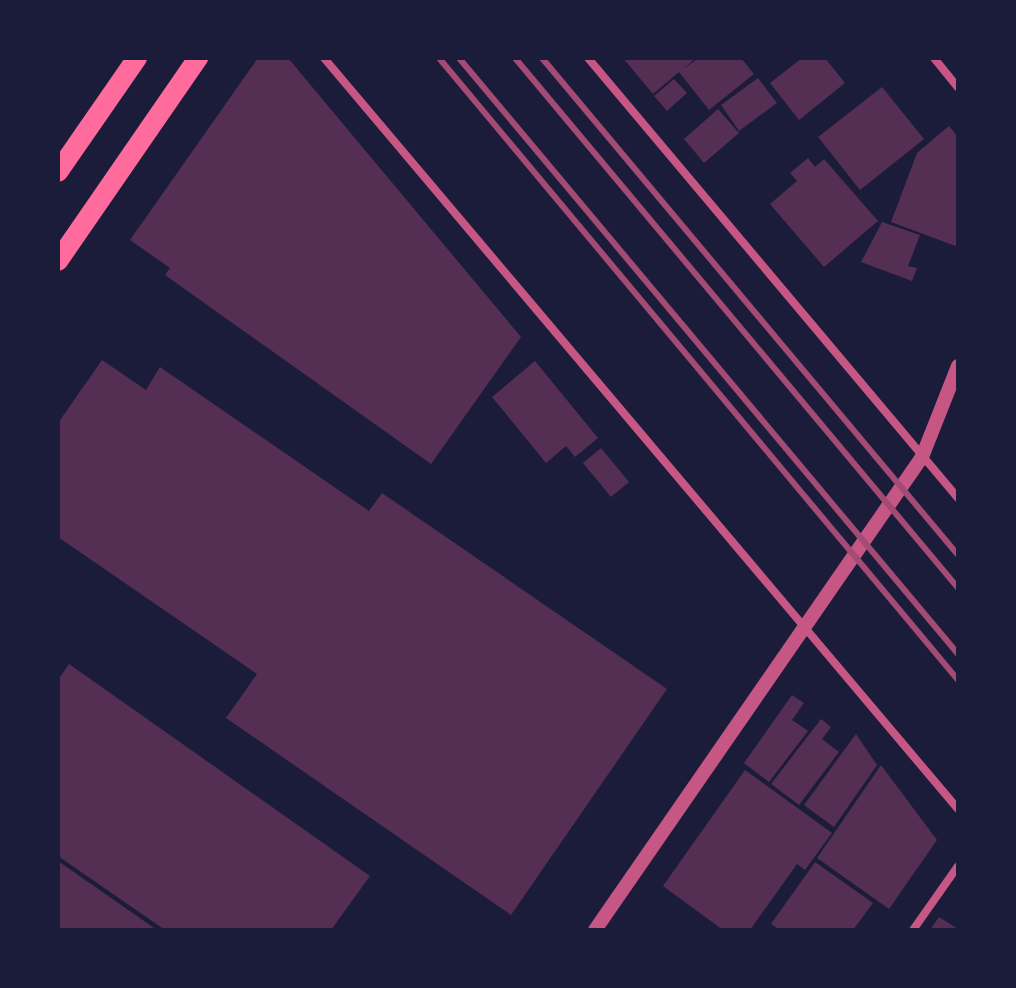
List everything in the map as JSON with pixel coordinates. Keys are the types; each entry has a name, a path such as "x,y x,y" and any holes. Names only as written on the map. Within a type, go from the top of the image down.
{"main road":[{"path":"58,172 137,58"},
{"path":"60,254 198,58"}],"street":[{"path":"324,58 808,627 958,809"},
{"path":"588,58 958,498"},
{"path":"934,58 958,88"},
{"path":"595,930 808,627 922,457 958,366"},
{"path":"913,930 958,866"}],"building":[{"path":"258,58 288,58 521,337 431,464 165,275 170,268 130,240"},
{"path":"623,58 696,58 683,69 699,58 741,58 754,74 709,110 679,72 653,94"},
{"path":"802,58 825,58 845,83 799,120 770,83"},
{"path":"758,78 777,103 739,131 721,105"},
{"path":"674,79 687,93 667,111 654,96"},
{"path":"882,87 924,139 860,190 818,137"},
{"path":"718,109 739,133 704,163 684,139"},
{"path":"949,126 958,137 958,247 891,222 917,153"},
{"path":"808,158 815,167 824,159 878,221 824,267 770,204 797,181 790,173"},
{"path":"882,222 920,235 908,266 917,268 912,281 861,262"},
{"path":"102,360 146,390 160,367 369,511 382,493 667,689 511,915 226,718 257,674 58,537 58,423"},
{"path":"535,361 598,438 575,457 566,446 546,463 492,397"},
{"path":"601,448 629,482 611,497 583,463"},
{"path":"69,664 370,876 331,930 165,930 58,856 58,680"},
{"path":"792,695 804,703 792,720 808,731 769,782 744,763"},
{"path":"821,719 831,727 822,739 839,752 799,805 771,784"},
{"path":"856,734 877,765 834,827 804,805"},
{"path":"881,765 937,840 889,909 817,858"},
{"path":"745,770 832,833 805,870 797,864 750,930 723,930 663,886"},
{"path":"58,861 157,930 58,930"},
{"path":"815,862 873,903 853,930 780,930 771,924"},
{"path":"939,917 958,929 958,930 930,930"}],"railway":[{"path":"439,58 958,680"},
{"path":"459,58 958,654"},
{"path":"515,58 958,588"},
{"path":"542,58 958,555"}]}
